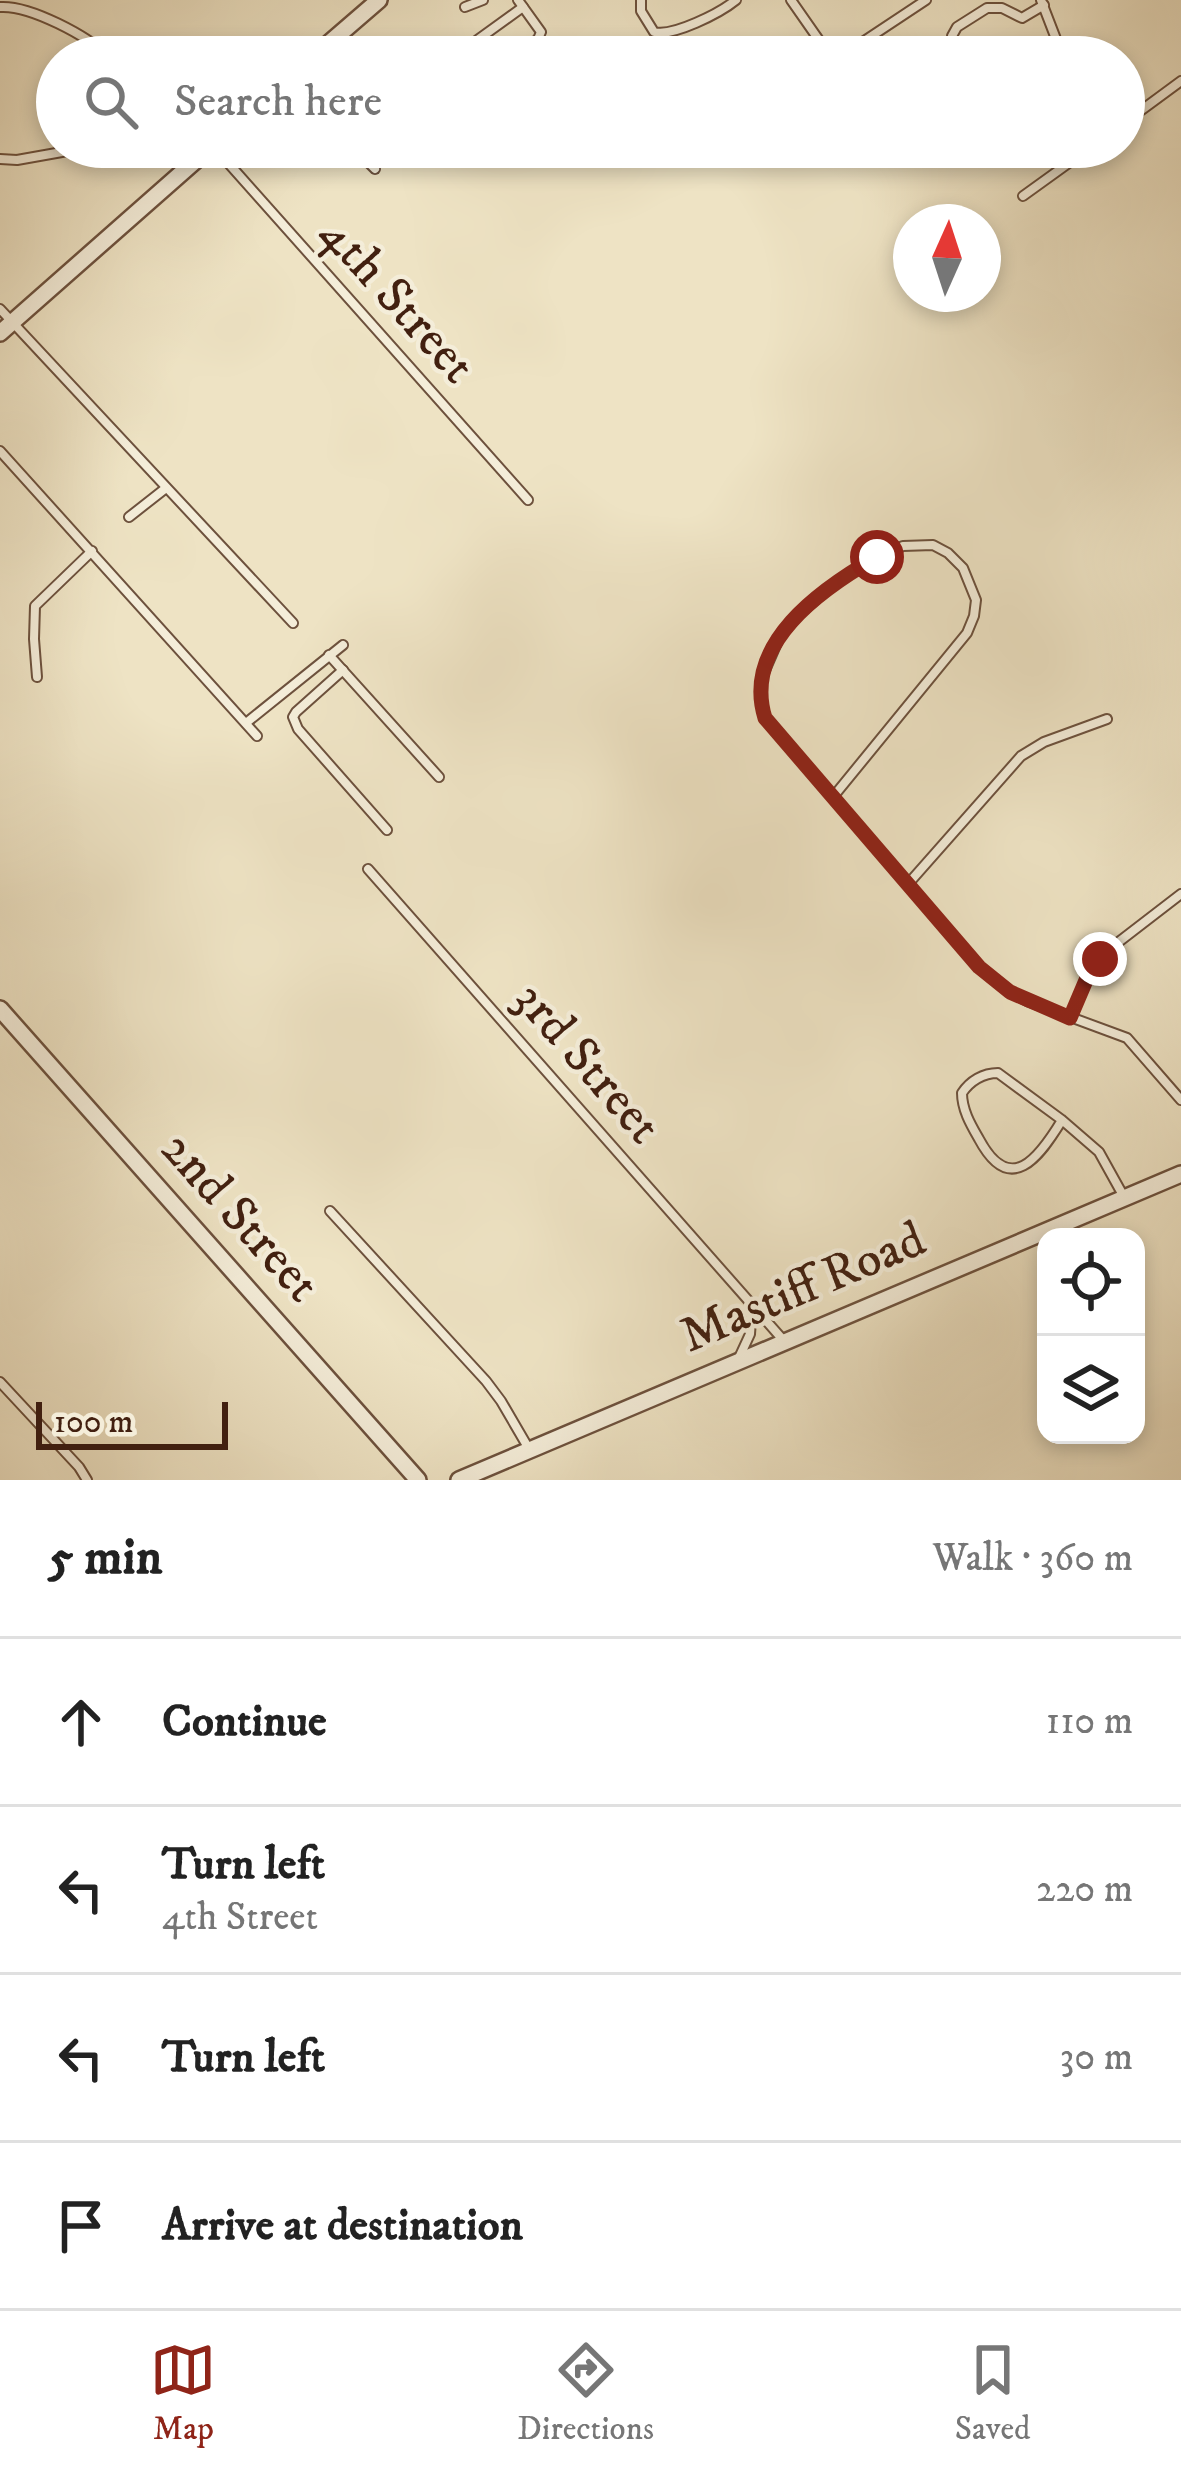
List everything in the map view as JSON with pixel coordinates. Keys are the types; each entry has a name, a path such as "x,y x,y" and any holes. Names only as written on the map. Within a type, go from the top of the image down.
{"street":[{"path":"337,36 379,0"},
{"path":"6,328 183,168"},
{"name":"2nd Street","path":"0,1009 418,1480"},
{"name":"Mastiff Road","path":"459,1480 1181,1174"}],"lane":[{"path":"465,7 483,0"},
{"path":"641,0 641,11 654,32 665,35 736,0"},
{"path":"791,0 815,36"},
{"path":"870,36 926,0"},
{"path":"0,7 9,3 82,36"},
{"path":"482,36 520,3 542,32 540,36"},
{"path":"953,36 956,27 987,8 1002,8 1022,18 1042,3 1055,36"},
{"path":"1145,108 1181,81"},
{"path":"0,160 36,157"},
{"name":"4th Street","path":"214,168 528,500"},
{"path":"1023,196 1062,168"},
{"path":"0,309 6,328 293,623"},
{"path":"0,451 257,736"},
{"path":"129,518 166,488"},
{"path":"833,797 967,633 974,616 976,600 963,568 933,545 903,546 856,569 813,600 770,654 760,692 765,718 979,967 1027,1001 1127,1038 1181,1100"},
{"path":"37,676 35,606 92,551"},
{"path":"246,723 343,645"},
{"path":"329,655 439,776"},
{"path":"344,670 296,712 294,721 387,830"},
{"path":"908,884 1021,756 1107,718"},
{"name":"3rd Street","path":"368,869 785,1342"},
{"path":"1070,1018 1093,967 1181,894"},
{"path":"1062,1120 1033,1160 1002,1168 987,1154 962,1093 974,1080 998,1073 1062,1120 1099,1152 1124,1198"},
{"path":"330,1211 502,1401 530,1450"},
{"path":"736,1363 750,1334 752,1305"},
{"path":"0,1382 87,1480"}],"route":[{"path":"877,557 813,600 780,636 763,675 760,692 765,718 997,983 1070,1018 1100,959"}]}
